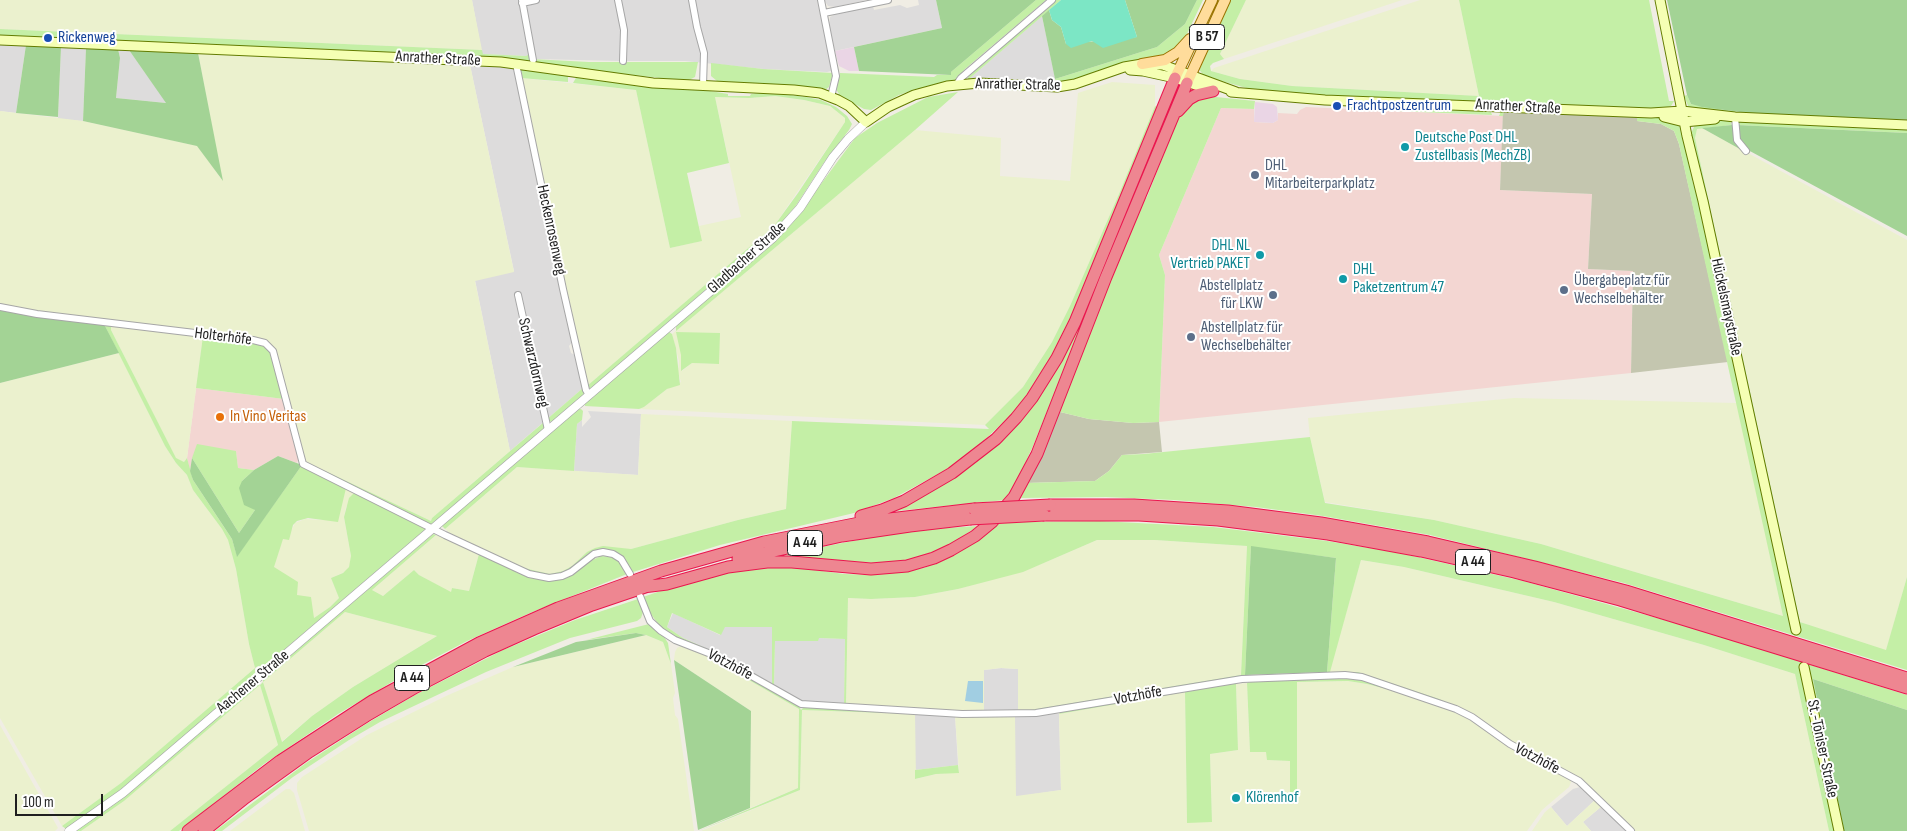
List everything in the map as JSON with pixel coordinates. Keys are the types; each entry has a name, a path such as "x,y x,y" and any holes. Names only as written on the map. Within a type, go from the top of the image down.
{"highway":[{"path":"764,542 784,532 874,513 908,498 966,464 1018,416 1048,373 1069,334 1177,74"},
{"path":"642,591 728,567 767,562 792,562 871,569 907,566 946,553 969,540 988,526 1014,497 1026,478 1037,454 1106,277 1188,79"},
{"path":"1172,118 1188,99 1196,95 1212,92"},
{"name":"A 44","path":"188,831 255,779 326,729 386,692 462,652 542,615 616,586 698,559 764,542 856,523 916,514 972,514 1148,506 1228,511 1321,523 1428,542 1520,563 1626,591 1898,680"},
{"name":"A 44","path":"204,831 309,752 360,720 416,687 520,635 576,612 714,565 793,546 972,514"}],"main road":[{"name":"B 57","path":"1177,74 1212,0"},
{"name":"B 57","path":"1188,79 1225,0"},
{"name":"Hückelsmaystraße","path":"1660,0 1684,122 1704,201 1794,622"},
{"path":"1142,64 1165,60 1178,52 1196,33"},
{"name":"Anrather Straße","path":"0,40 516,64 622,80 794,90 820,93 831,97 849,106 866,122"},
{"name":"Anrather Straße","path":"956,85 1057,87 1075,84 1124,67 1142,64 1162,65 1212,92 1236,92 1317,99 1651,113 1682,111 1735,117 1907,125"},
{"name":"Anrather Straße","path":"1107,73 1134,69 1177,74"},
{"name":"Anrather Straße","path":"1188,79 1236,92"},
{"name":"Gladbacher Straße","path":"866,122 888,107 914,95 956,85"},
{"name":"Anrather Straße","path":"1651,113 1684,122 1735,117"},
{"name":"St.-Töniser-Straße","path":"1804,667 1839,831"}],"street":[{"path":"533,60 522,1 536,0"},
{"path":"618,0 624,30 623,61"},
{"path":"692,0 704,53 703,86"},
{"path":"821,0 836,76 831,97"},
{"path":"824,14 888,0"},
{"path":"956,85 968,72 1052,0"},
{"name":"Heckenrosenweg","path":"516,64 563,289 586,390 589,394"},
{"path":"1735,117 1737,140 1746,151"},
{"name":"Gladbacher Straße","path":"435,526 780,231 800,208 833,157 866,122"},
{"name":"Schwarzdornweg","path":"518,295 548,430"},
{"name":"Holterhöfe","path":"0,307 37,314 265,342 272,351 303,464 435,526"},
{"path":"435,526 445,535 523,572 538,577 564,576 594,554 603,552 613,554 621,559 630,574"},
{"name":"Aachener Straße","path":"69,831 123,793 435,526"},
{"name":"Votzhöfe","path":"642,591 650,620 661,631 675,640 716,656 801,704 962,714 1036,714 1242,679 1345,675 1362,677 1456,709 1472,717 1510,744 1579,781 1631,831"}],"shaded area":[{"path":"0,0 472,0 482,50 0,29"},
{"path":"472,0 520,0 529,55 482,54"},
{"path":"525,0 616,0 622,34 621,61 534,59"},
{"path":"620,0 817,0 832,67 831,71 763,69 685,61 624,61"},
{"path":"824,0 867,0 835,7 828,6"},
{"path":"918,0 936,0 942,28 835,51 829,24 830,17 873,6 874,10 900,5 907,8 919,5"},
{"path":"1246,0 1402,0 1224,59 1220,54"},
{"path":"1420,0 1459,0 1479,96 1292,86 1240,79 1211,71 1214,68"},
{"path":"1042,16 1056,83 970,78"},
{"path":"0,44 26,45 16,113 0,111"},
{"path":"61,47 86,48 83,121 58,119"},
{"path":"854,47 859,71 849,71 839,66 835,51"},
{"path":"118,49 129,50 167,103 116,98 120,58"},
{"path":"198,53 470,65 514,272 475,281 510,451 432,518 431,521 304,461 271,345 38,313 0,305 0,111 83,121 198,146 222,180"},
{"path":"470,65 514,67 573,341 569,346 571,353 577,356 583,388 510,451 475,280 514,271"},
{"path":"521,78 636,90 670,248 701,241 699,226 741,217 715,97 749,98 775,96 804,100 830,106 845,118 845,122 774,226 587,386"},
{"path":"1112,82 1155,85 1155,106 1119,194 1070,306 1052,342 1023,387 985,425 639,409 667,389 681,382 678,372 679,361 672,334 915,130 1001,138 1000,176 1070,181 1078,93","holes":["681,355 719,364 692,363 682,371"]},
{"path":"1255,102 1273,104 1277,107 1278,120 1273,123 1254,122"},
{"name":"DHL Paketzentrum 47","path":"1306,107 1503,116 1500,190 1592,194 1588,269 1633,271 1631,373 1159,422 1165,275 1159,255 1221,108 1254,109 1254,122 1273,123 1278,120 1278,113 1297,114"},
{"path":"1503,111 1637,117 1637,121 1661,124 1674,131 1679,144 1728,362 1631,373 1633,271 1588,269 1592,194 1500,190"},
{"path":"1702,128 1907,240 1907,577 1886,651 1800,622 1695,138 1697,129"},
{"path":"111,325 203,336 187,458 184,462 176,459 111,330"},
{"path":"119,353 165,446 176,463 187,475 193,490 228,540 236,569 255,668 121,783 62,826 0,718 0,383"},
{"path":"196,388 284,399 299,457 297,463 278,456 254,470 238,468 236,451 192,458 190,471 187,458"},
{"path":"1514,398 1737,403 1783,616 1541,544 1434,520 1325,502 1310,437 1308,418"},
{"path":"588,411 641,414 638,475 574,471 577,424 582,420 582,427 591,417"},
{"path":"1056,411 1089,419 1133,423 1159,422 1162,452 1122,455 1109,471 1095,481 1026,483"},
{"path":"641,414 792,421 786,509 631,549 587,552 572,566 563,571 550,574 524,568 451,534 445,529 517,467 638,475"},
{"path":"346,488 359,493 346,507 344,517 351,562 347,571 331,578 339,598 314,618 273,567 283,538 291,531 295,523 305,519 323,520"},
{"path":"436,535 479,554 469,591 452,588 451,593 419,575 414,570 383,596 372,590"},
{"path":"1097,540 1155,540 1247,546 1241,675 1018,711 1018,669 1001,668 984,670 984,710 937,710 846,705 848,598 915,597 958,589 1039,565"},
{"path":"1361,560 1404,567 1554,602 1704,645 1795,674 1829,831 1634,831 1585,782 1525,750 1455,706 1358,672 1329,672"},
{"path":"345,612 437,636 353,687 312,716 281,742 263,682"},
{"path":"673,613 720,635 724,627 772,627 772,685 712,651 683,638 667,627"},
{"path":"646,635 663,642 671,664 675,693 673,698 675,715 678,719 694,831 309,831 297,790 297,783 302,777 367,735 446,696 513,667"},
{"path":"818,638 845,639 844,705 802,702 774,686 775,641 818,641"},
{"path":"681,646 709,657 799,709 798,788 750,808 751,711 674,660 677,648"},
{"path":"1018,669 1018,711 984,710 984,670"},
{"path":"1348,681 1410,695 1470,719 1523,755 1568,777 1571,782 1569,787 1542,810 1527,831 701,831 800,790 802,710 915,714 916,779 936,774 959,772 955,715 1015,717 1016,796 1061,790 1059,714 1185,691 1187,822 1212,822 1210,754 1238,750 1236,684 1247,683 1250,752 1267,752 1267,760 1290,761 1290,802 1297,802 1297,682"},
{"path":"260,685 278,745 170,831 81,831 124,801"},
{"path":"915,714 955,715 958,765 915,770"},
{"path":"1059,714 1061,790 1015,797 1015,717"},
{"path":"0,725 58,828 55,831 0,831"},
{"path":"1580,787 1586,789 1595,800 1567,826 1551,807 1573,789"},
{"path":"286,789 290,789 294,793 305,831 230,831"},
{"path":"1595,800 1602,806 1583,822 1591,831 1532,831 1545,812 1551,807 1567,826"},
{"path":"1602,806 1628,831 1591,831 1583,822"}],"green space":[{"path":"936,0 1036,0 951,72 951,75 859,71 854,47 942,28"},
{"path":"1036,0 1046,0 965,69 955,82 913,90 899,95 871,110 864,109 840,96 836,89 840,73 934,77 937,75 951,75 951,72"},
{"path":"1056,0 1061,0 970,78 1056,83 1055,79 1157,47 1185,24 1197,0 1203,0 1185,38 1170,56 1056,84 968,80 968,75"},
{"path":"1061,0 1125,0 1137,37 1103,48 1092,41 1071,48 1066,44 1061,27 1052,20 1049,10"},
{"path":"1125,0 1197,0 1185,24 1157,47 1055,79 1042,16 1049,10 1052,20 1061,27 1066,44 1137,37"},
{"path":"1229,0 1246,0 1220,54 1224,59 1213,63 1210,66 1211,71 1240,79 1292,86 1479,96 1459,0 1649,0 1669,101 1674,101 1671,106 1661,109 1311,95 1257,91 1204,76 1198,68"},
{"path":"1667,0 1907,0 1907,120 1755,114 1691,104 1687,95"},
{"path":"0,29 482,50 483,54 526,56 529,54 532,59 589,62 698,62 695,77 687,81 480,57 0,36"},
{"path":"26,45 61,47 58,117 16,113"},
{"path":"86,48 118,49 120,58 116,98 166,103 129,50 198,53 223,181 197,146 83,121"},
{"path":"711,63 763,69 833,73 829,87 825,90 802,86 717,81 711,76"},
{"path":"523,68 568,75 568,82 521,78 519,71"},
{"path":"577,76 653,87 710,91 728,94 728,96 750,96 751,94 767,92 806,97 821,100 836,107 847,116 852,124 795,207 777,228 591,389 587,386 774,226 845,122 845,118 830,106 804,100 775,96 749,98 715,97 729,163 687,173 702,241 670,248 636,90 573,83"},
{"path":"958,92 676,331 676,324 798,215 855,138 877,123 928,97"},
{"path":"1687,95 1691,104 1738,112 1907,120 1907,122 1726,114 1689,108 1684,96"},
{"path":"1206,96 1255,101 1254,109 1221,108 1159,255 1165,275 1159,422 1133,423 1089,419 1056,411 1138,210 1147,197 1180,113 1185,105"},
{"path":"1347,104 1490,109 1492,115 1347,109"},
{"path":"1155,106 1159,108 1065,338 1030,392 1011,415 962,461 894,498 854,513 720,545 633,572 626,562 606,550 570,570 549,576 529,572 451,534 524,568 550,574 563,571 572,566 587,552 595,548 603,546 631,549 786,509 792,421 989,429 985,425 1023,387 1052,342 1070,306 1119,194"},
{"path":"1501,111 1504,111 1503,116 1499,116"},
{"path":"1516,112 1640,116 1669,119 1678,123 1705,224 1798,629 1691,133 1695,125 1703,121 1730,121 1732,125 1697,129 1695,138 1800,622 1886,650 1907,577 1907,670 1624,583 1430,535 1323,516 1256,507 1174,500 1106,497 1019,498 1026,483 1095,481 1109,471 1122,455 1310,437 1325,503 1434,520 1541,544 1783,616 1679,144 1674,131 1661,124 1637,121 1637,117"},
{"path":"1744,120 1907,128 1907,133 1737,125"},
{"path":"1732,125 1735,138 1747,153 1702,128"},
{"path":"1737,125 1907,133 1907,236 1748,150 1739,141"},
{"path":"0,309 104,324 119,353 0,383"},
{"path":"104,324 111,325 111,330 176,458 184,462 187,458 193,480 232,539 237,556 302,465 346,488 338,522 308,518 297,521 293,525 289,540 283,539 274,567 298,582 297,595 311,597 314,618 339,598 331,578 343,573 349,567 351,556 344,517 349,498 353,494 355,493 425,525 426,529 263,668 258,666 255,668 236,569 228,540 193,490 187,475 176,463 165,446"},
{"path":"1080,325 1082,326 1033,446 1015,485 1005,500 886,512 974,461 1061,361"},
{"path":"668,331 672,334 676,348 680,385 667,389 639,409 585,406 585,402"},
{"path":"676,332 720,333 719,364 692,363 681,371 681,355"},
{"path":"203,336 252,341 265,345 272,354 284,399 196,388"},
{"path":"583,388 584,395 552,422 546,420"},
{"path":"578,409 583,411 582,420 577,424 574,471 517,467 445,529 441,525"},
{"path":"544,422 544,429 432,525 304,463 304,461 431,521 432,518"},
{"path":"197,444 236,451 238,468 254,470 242,481 255,510 239,533 192,458"},
{"path":"278,456 302,465 237,557 232,539 193,480 190,471 192,458 239,533 255,510 244,505 239,488 242,481 254,470"},
{"path":"1100,521 1213,527 1327,541 1400,553 1523,581 1697,629 1907,695 1907,710 1813,679 1844,831 1840,831 1806,667 1801,666 1837,831 1829,831 1795,674 1704,645 1554,602 1404,567 1361,560 1330,672 1358,672 1439,699 1469,712 1525,750 1585,782 1633,831 1585,783 1510,742 1459,709 1363,675 1309,673 1327,672 1336,558 1251,547 1245,675 1033,712 1024,711 1241,675 1247,546 1155,540 1097,540 1023,572 958,589 915,597 848,598 846,705 844,705 845,639 819,638 818,641 775,641 774,686 772,685 772,627 725,627 721,635 672,613 667,627 683,638 712,651 673,636 662,629 650,613 643,597 716,572 743,566 771,564 844,574 874,575 924,568 955,554 982,535 993,524"},
{"path":"978,526 947,547 909,560 884,564 780,555 884,535 930,529"},
{"path":"433,534 436,535 372,590 383,596 414,570 419,575 451,592 452,588 469,591 479,554 465,547 547,581 601,556 613,557 622,564 627,574 467,641 414,669 338,714 264,764 179,831 170,831 278,745 260,685 263,682 263,678","holes":["345,612 437,636 353,687 312,716 282,742 263,682"]},
{"path":"1251,546 1336,558 1327,672 1245,675"},
{"path":"638,599 643,612 641,618 637,621 570,638 486,672 380,722 293,777 222,831 215,831 306,763 415,695 503,650 575,620"},
{"path":"649,624 663,635 668,643 671,664 663,642 646,635 636,633 586,640"},
{"path":"636,633 646,635 513,667 576,642"},
{"path":"687,647 713,657 776,692 799,706 801,710 803,708 844,708 915,714 802,710 800,790 698,831 798,788 799,709 709,657"},
{"path":"674,660 751,711 750,808 698,830"},
{"path":"255,668 253,678 114,795 66,829 62,826 121,783"},
{"path":"1359,678 1410,695 1348,681 1297,682 1297,802 1290,803 1290,761 1267,760 1266,752 1250,752 1247,683 1255,680"},
{"path":"1813,679 1907,710 1907,831 1844,831"},
{"path":"1233,681 1236,684 1238,750 1210,754 1212,822 1187,823 1185,692 1059,714 1062,711"},
{"path":"258,682 260,685 124,801 81,831 74,831"},
{"path":"958,765 959,773 936,774 915,779 915,770"}],"water":[{"path":"968,681 983,681 983,703 965,701"}],"place":[{"name":"Rickenweg","path":"48,38"},
{"name":"Frachtpostzentrum","path":"1337,106"},
{"name":"Deutsche Post DHL Zustellbasis (MechZB)","path":"1405,147"},
{"name":"DHL Mitarbeiterparkplatz","path":"1255,175"},
{"name":"DHL NL Vertrieb PAKET","path":"1260,255"},
{"name":"DHL Paketzentrum 47","path":"1343,279"},
{"name":"Übergabeplatz für Wechselbehälter","path":"1564,290"},
{"name":"Abstellplatz für LKW","path":"1273,295"},
{"name":"Abstellplatz für Wechselbehälter","path":"1191,337"},
{"name":"In Vino Veritas","path":"220,417"},
{"name":"Klörenhof","path":"1236,798"}]}
